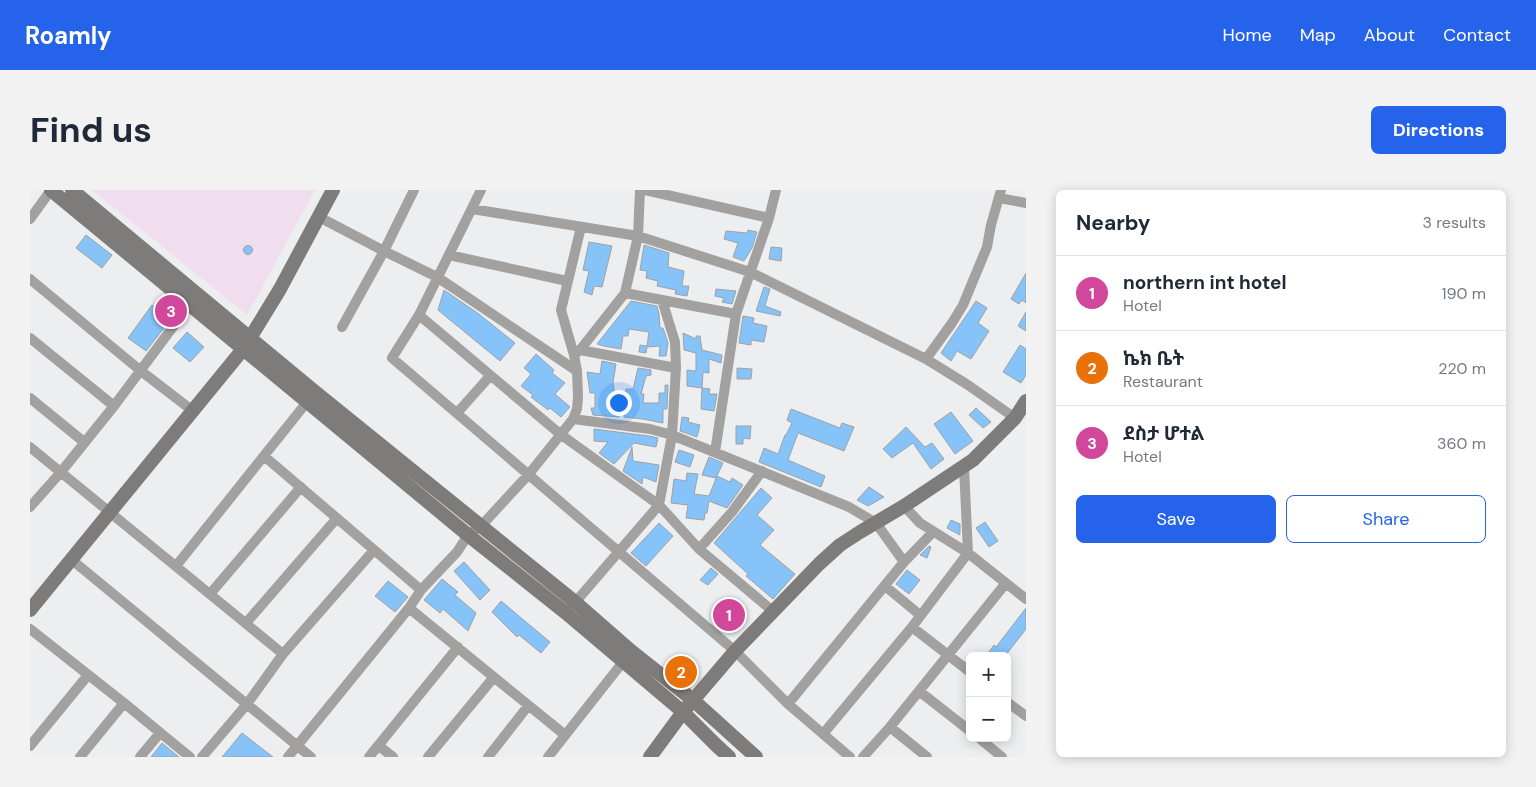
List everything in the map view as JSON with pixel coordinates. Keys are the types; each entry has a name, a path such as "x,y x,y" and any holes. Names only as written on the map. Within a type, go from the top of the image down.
{"street":[{"path":"30,219 51,190 247,343 312,397 398,477 468,535 566,613 627,657 693,700 756,757"},
{"path":"72,190 193,300"},
{"path":"30,610 247,343 280,289 333,190"},
{"path":"342,327 384,251 414,190"},
{"path":"481,190 419,315 392,358 735,651 788,704 850,757"},
{"path":"577,352 625,292 638,236 640,190"},
{"path":"645,190 684,194 769,218"},
{"path":"715,452 736,314 769,218 776,190"},
{"path":"926,359 963,305 987,247 1000,194 1026,203"},
{"path":"472,209 638,236 750,272 926,359 968,385 1015,418"},
{"path":"319,217 437,277 577,370"},
{"path":"288,757 409,608 421,590 457,552 468,535 482,526 529,474 573,419 577,410 578,397 577,352 562,319 561,310 581,227"},
{"path":"449,254 568,281"},
{"path":"30,279 141,371 193,411"},
{"path":"625,292 736,314"},
{"path":"30,507 114,406 193,300"},
{"path":"566,613 660,505 672,435 676,368 675,342 662,300"},
{"path":"419,315 560,434 660,505 699,549 774,612"},
{"path":"30,338 114,406"},
{"path":"577,352 676,368"},
{"path":"457,413 490,376"},
{"path":"176,566 312,397"},
{"path":"312,397 408,467 576,602 627,657 729,757"},
{"path":"30,398 84,442"},
{"path":"650,757 693,700 735,651 819,564 833,551 860,532 904,506 974,460 1015,418 1026,401"},
{"path":"573,419 650,429 672,435 849,507 876,523 904,562"},
{"path":"30,447 283,654"},
{"path":"264,456 421,590"},
{"path":"398,477 408,467"},
{"path":"823,734 912,627 968,553 964,467"},
{"path":"699,549 732,512 762,471"},
{"path":"210,594 301,487"},
{"path":"904,506 920,523 968,553 1006,583 1024,594"},
{"path":"246,624 337,518"},
{"path":"788,704 904,562 933,532"},
{"path":"202,757 247,704 283,654 374,550"},
{"path":"72,560 311,757"},
{"path":"863,757 890,728 1006,583"},
{"path":"885,586 920,616"},
{"path":"409,608 565,735"},
{"path":"912,627 966,669"},
{"path":"30,629 190,757"},
{"path":"370,757 458,647"},
{"path":"548,757 627,657"},
{"path":"30,746 88,675"},
{"path":"428,757 494,677"},
{"path":"919,691 966,728"},
{"path":"80,757 124,703"},
{"path":"1011,705 1026,716"},
{"path":"488,757 528,706"},
{"path":"890,728 927,757"},
{"path":"140,757 160,733"},
{"path":"984,742 1002,757"},
{"path":"379,746 393,757"}],"shaded area":[{"path":"92,190 315,190 247,315"}],"building":[{"path":"748,230 757,232 752,248 744,261 733,257 738,243 724,239 726,231 747,233"},
{"path":"86,235 112,255 102,268 76,248"},
{"path":"589,242 612,246 602,287 594,286 592,295 584,292 589,271 583,270"},
{"path":"248,245 253,250 248,255 243,250"},
{"path":"644,245 669,253 668,267 684,271 682,286 689,286 687,296 675,294 676,290 657,286 658,281 646,278 647,271 640,270"},
{"path":"771,247 782,248 781,261 769,259"},
{"path":"1026,273 1026,303 1022,300 1019,304 1011,299"},
{"path":"764,287 770,289 765,306 781,312 780,316 756,311"},
{"path":"716,289 736,291 732,304 722,302 724,298 715,296"},
{"path":"444,290 479,314 515,343 500,361 438,310"},
{"path":"631,301 657,306 660,328 663,328 668,343 666,356 659,356 660,346 647,347 646,353 639,352 640,345 647,346 649,332 629,329 628,336 623,336 621,349 597,344"},
{"path":"976,301 987,308 978,323 989,331 971,359 957,351 951,361 941,353"},
{"path":"152,305 171,319 146,351 128,338"},
{"path":"1026,312 1026,331 1018,326"},
{"path":"743,316 754,318 753,323 767,326 764,342 751,340 751,345 739,343"},
{"path":"187,332 204,347 190,362 173,348"},
{"path":"683,333 696,339 696,336 700,336 702,350 722,355 721,363 709,359 709,373 703,372 702,388 687,386 687,370 696,371 696,353 684,350"},
{"path":"1020,345 1026,349 1026,375 1021,383 1003,372"},
{"path":"536,354 554,370 552,373 565,383 555,394 570,407 561,417 531,397 533,395 521,386 531,374 524,368"},
{"path":"602,361 616,364 613,383 619,417 593,415 591,408 595,408 595,393 590,393 587,372 600,374"},
{"path":"638,368 651,370 651,375 646,376 641,394 644,394 643,403 659,403 659,393 665,393 665,385 668,385 667,409 663,409 663,423 624,417 626,389 633,389"},
{"path":"737,368 752,369 751,379 737,379"},
{"path":"702,388 710,389 709,394 717,394 714,411 701,409"},
{"path":"976,408 991,422 983,428 969,415"},
{"path":"791,409 840,428 842,423 854,427 844,451 798,433 788,460 825,476 821,487 759,462 764,448 778,454 792,423 787,420"},
{"path":"951,412 973,441 955,454 934,424"},
{"path":"682,417 689,418 688,422 700,425 697,437 680,431"},
{"path":"736,426 751,426 750,439 743,438 743,444 736,444"},
{"path":"906,427 925,447 932,443 944,459 931,469 913,443 892,458 883,449"},
{"path":"594,429 658,438 656,447 634,443 614,464 599,453 608,442 594,441"},
{"path":"632,447 633,461 659,465 656,482 643,477 642,484 623,471"},
{"path":"679,450 694,455 690,467 675,462"},
{"path":"709,457 723,463 716,478 702,475"},
{"path":"687,473 698,474 694,494 709,496 717,476 730,482 732,478 743,485 727,508 709,501 704,520 686,518 688,505 671,503 674,479 686,481"},
{"path":"869,487 884,497 868,506 857,500"},
{"path":"761,488 772,498 757,515 774,530 760,545 795,574 773,599 746,576 748,574 714,543"},
{"path":"951,520 960,524 960,535 947,528"},
{"path":"985,522 998,541 989,547 976,528"},
{"path":"659,523 673,536 646,566 631,553"},
{"path":"929,546 931,547 927,558 920,555"},
{"path":"464,562 490,590 480,600 454,571"},
{"path":"711,568 718,574 708,585 700,580"},
{"path":"907,570 920,580 909,594 896,584"},
{"path":"442,579 458,592 455,595 476,613 468,631 443,609 440,613 424,600"},
{"path":"388,581 408,597 395,612 375,596"},
{"path":"501,601 550,642 541,653 519,635 517,637 492,612"},
{"path":"1026,608 1026,629 1008,652 989,652 994,645 996,647"},
{"path":"242,733 273,757 222,757"},
{"path":"162,743 179,757 151,757"}],"place":[{"name":"ደስታ ሆተል","path":"171,311"},
{"name":"northern int hotel","path":"729,615"},
{"name":"ኬክ ቤት","path":"681,672"}]}
